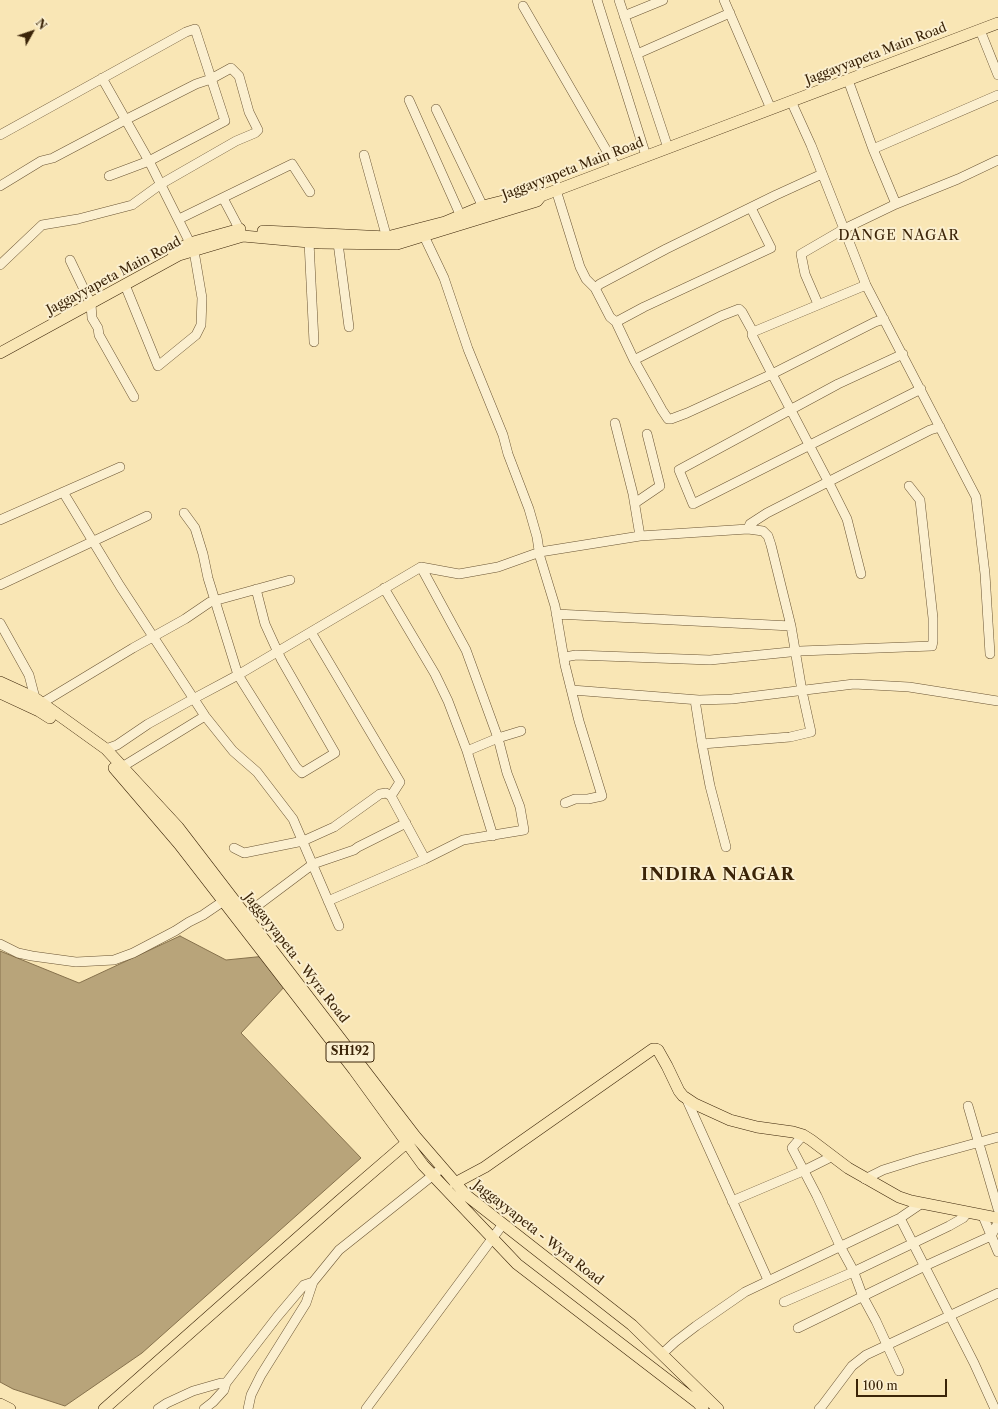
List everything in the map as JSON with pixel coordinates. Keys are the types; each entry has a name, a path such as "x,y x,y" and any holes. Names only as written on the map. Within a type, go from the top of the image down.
{"main road":[{"name":"Jaggayyapeta Main Road","path":"485,211 535,193 542,196 998,23"},
{"path":"0,345 89,301 192,247 241,233 388,240 397,244 424,236 485,211"},
{"path":"241,233 309,242 338,243 388,240 445,222 462,220"},
{"name":"Jaggayyapeta Main Road","path":"0,353 89,301 125,285 192,247"},
{"name":"Jaggayyapeta - Wyra Road","path":"0,682 38,701 106,749 178,827 227,898 245,915 411,1139 442,1168 466,1195 632,1325 718,1409"},
{"name":"SH192","path":"0,693 39,711 103,755 227,898 354,1070 411,1139 423,1165 518,1264 698,1403 703,1409"},
{"path":"455,1183 485,1167 654,1049 658,1050 679,1091 695,1104 730,1120 757,1127 793,1132 803,1135 848,1168 899,1198 998,1218"},
{"path":"104,1409 327,1211 411,1139"},
{"path":"0,1404 10,1409"}],"street":[{"path":"597,0 646,156"},
{"path":"619,0 668,148"},
{"path":"624,16 662,0"},
{"path":"724,0 771,109"},
{"path":"523,6 616,167"},
{"path":"637,54 730,13"},
{"path":"0,135 186,32 194,29 207,63 225,121 149,161 109,176"},
{"path":"980,30 998,75"},
{"path":"0,186 41,161 53,158 196,84 211,79 231,68 238,76 249,112 258,130 161,184 132,205 78,219 42,225 0,265"},
{"path":"102,78 149,161 192,247 202,298 201,325 196,335 158,366 125,285"},
{"path":"848,80 873,149 896,204"},
{"path":"873,149 998,94"},
{"path":"409,100 462,220"},
{"path":"791,101 811,145 866,285 976,497 985,574 990,654"},
{"path":"436,109 485,211"},
{"path":"364,155 388,240"},
{"path":"818,304 805,274 801,254 844,229 896,204 958,179 998,160"},
{"path":"179,219 292,164 310,192"},
{"path":"595,288 666,249 822,174"},
{"path":"556,190 580,267 586,279 595,288 610,317 616,322 634,360 668,419 772,374 875,322 884,319"},
{"path":"223,198 241,233"},
{"path":"616,322 644,307 771,248 751,208"},
{"path":"424,236 444,278 468,349 502,435 538,537 540,552 556,614 565,657 565,665 579,721 602,796 588,799 575,799 565,803"},
{"path":"309,242 314,342"},
{"path":"338,243 349,327"},
{"path":"70,260 89,301 92,318 98,328 99,335 134,397"},
{"path":"753,332 866,285"},
{"path":"634,360 739,309 753,332 752,335 847,519 861,574"},
{"path":"903,354 838,384 678,470 693,504 921,389"},
{"path":"615,423 635,503 640,536"},
{"path":"748,529 750,524 767,513 930,430 940,427"},
{"path":"635,503 660,486 647,434"},
{"path":"0,520 120,467"},
{"path":"565,657 576,655 710,660 794,652 932,646 933,618 920,500 909,486"},
{"path":"63,492 152,637 193,699 233,751 257,772 293,819 339,926"},
{"path":"184,513 195,528 208,578 238,675 296,767 302,773 335,753 278,652 265,624 256,589"},
{"path":"0,585 147,516"},
{"path":"106,749 117,745 148,724 278,652 421,567 459,574 498,567 540,552 640,536 748,529 762,531 768,536 771,545 791,626 794,652 811,732 790,738 702,744"},
{"path":"328,901 425,859 463,840 524,830 520,806 507,773 498,738 466,650 421,567"},
{"path":"0,623 29,675 38,701 152,637 210,602 290,580"},
{"path":"384,588 435,674 448,701 467,751 493,836"},
{"path":"556,614 791,626"},
{"path":"311,632 400,782 391,796"},
{"path":"572,690 695,700 732,699 854,684 909,687 998,701"},
{"path":"695,700 710,786 726,847"},
{"path":"122,767 205,716"},
{"path":"467,751 521,730"},
{"path":"234,848 244,853 303,841 334,827 380,794 386,793 391,796 425,859"},
{"path":"245,915 313,864 354,850 406,823"},
{"path":"0,944 18,953 32,956 76,962 114,960 133,953 175,931 202,916 227,898"},
{"path":"686,1098 768,1280"},
{"path":"968,1106 998,1209"},
{"path":"803,1135 792,1148 817,1196 840,1248 853,1272 863,1297 899,1370"},
{"path":"865,1179 884,1170 998,1137"},
{"path":"732,1201 804,1171 833,1156"},
{"path":"248,1409 251,1396 261,1376 306,1303 313,1282 339,1250 442,1168"},
{"path":"662,1354 696,1326 745,1292 768,1280 840,1248 900,1218 922,1203"},
{"path":"784,1302 914,1243 963,1218 968,1212"},
{"path":"983,1216 998,1252"},
{"path":"900,1218 974,1363 995,1409"},
{"path":"798,1328 925,1266 991,1236 998,1223"},
{"path":"366,1409 503,1224"},
{"path":"204,1409 214,1402 224,1390 226,1383 304,1285 313,1282"},
{"path":"819,1409 852,1366 866,1355 888,1346 998,1293"},
{"path":"158,1409 167,1403 193,1391 226,1383"}],"shaded area":[{"path":"180,936 226,960 266,956 287,984 241,1033 361,1158 142,1353 65,1406 13,1389 0,1382 0,951 79,983"}],"district":[{"name":"DANGE NAGAR","path":"899,236"},
{"name":"INDIRA NAGAR","path":"718,875"}]}
